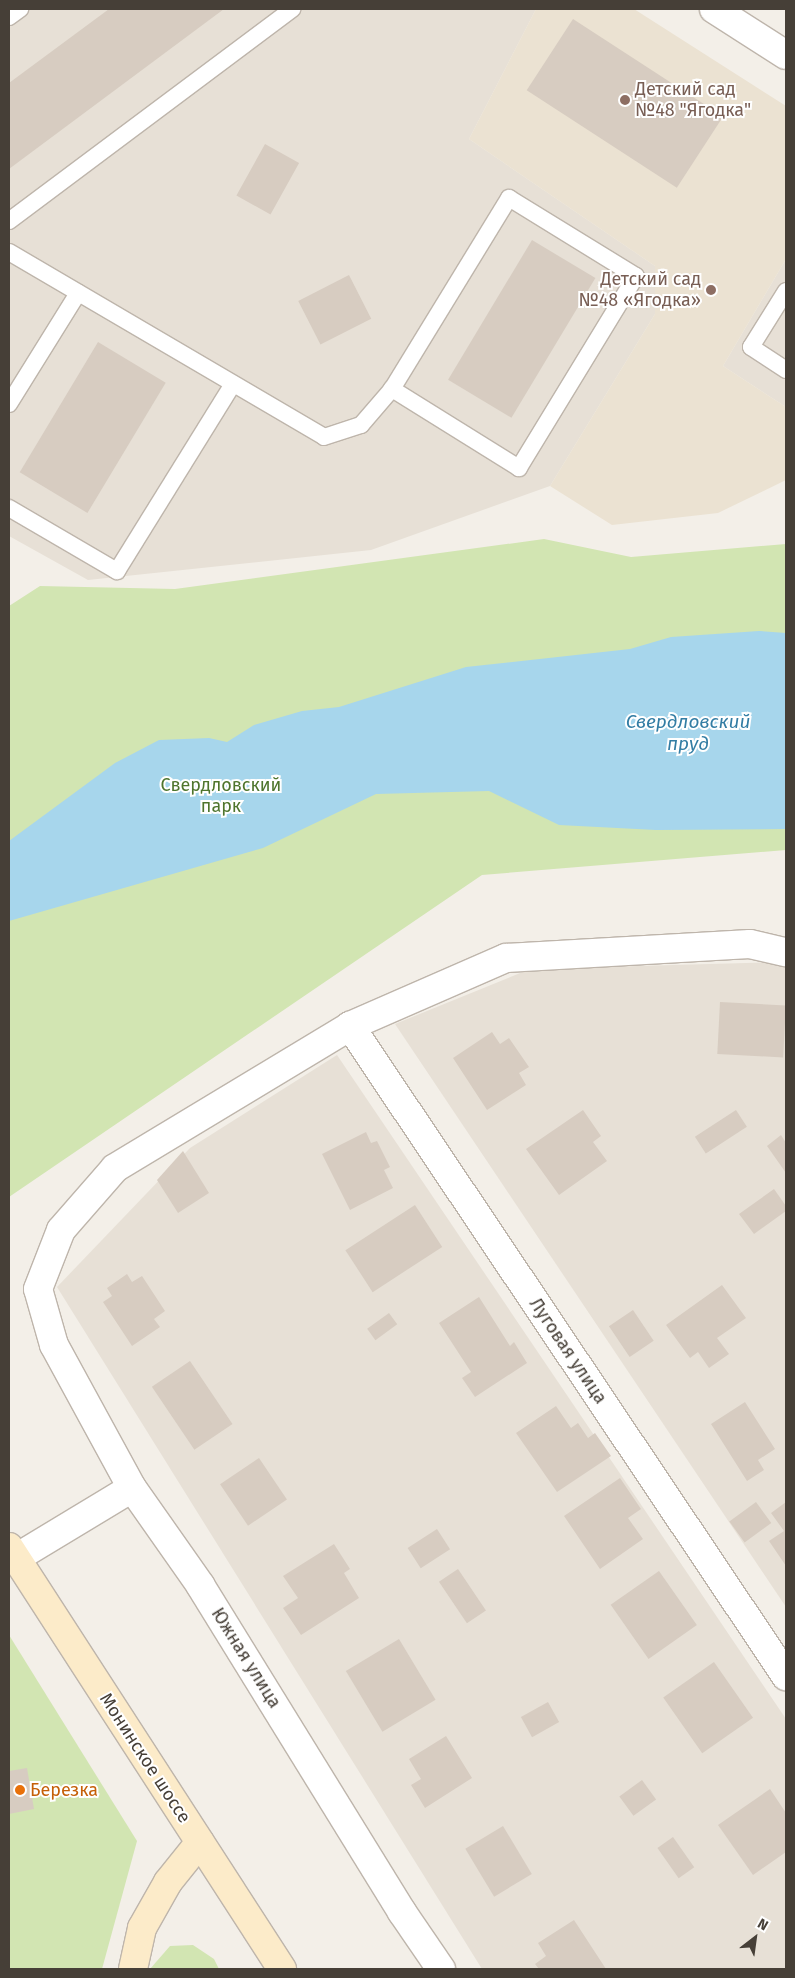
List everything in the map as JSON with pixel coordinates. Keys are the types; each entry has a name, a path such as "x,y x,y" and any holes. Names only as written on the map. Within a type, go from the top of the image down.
{"main road":[{"name":"Монинское шоссе","path":"13,1552 282,1969"},
{"path":"133,1969 142,1928 168,1882 200,1842"}],"street":[{"path":"714,9 786,55"},
{"name":"Южная улица","path":"441,1969 402,1912 201,1586 132,1488 54,1345 38,1289 61,1230 115,1168 350,1026 506,958 750,944 786,952"},
{"name":"Луговая улица","path":"350,1026 786,1676"},
{"path":"13,1552 132,1488"}],"lane":[{"path":"9,17 20,9"},
{"path":"9,221 292,9"},
{"path":"9,252 324,437 361,425 392,389 509,198 636,276 519,468 392,389"},
{"path":"786,291 751,347 786,370"},
{"path":"9,404 78,293"},
{"path":"9,508 117,571 233,384"}],"shaded area":[{"path":"9,9 536,9 469,139 655,266 655,314 550,486 371,550 88,580 9,536"},
{"name":"Детский сад №48 «Ягодка»","path":"536,9 634,9 786,106 786,259 723,366 786,407 786,480 718,513 612,525 550,486 655,314 655,266 469,139"},
{"path":"786,259 786,407 723,366"},
{"path":"786,962 786,1607 395,1024 530,969"},
{"path":"337,1055 786,1719 786,1969 482,1969 57,1287 190,1148"}],"green space":[{"name":"Свердловский парк","path":"544,539 631,557 786,544 786,850 482,875 9,1197 9,606 40,586 175,589"},
{"path":"9,1635 137,1841 102,1969 9,1969"},
{"path":"193,1945 214,1959 219,1969 150,1969 170,1946"}],"water":[{"name":"Свердловский пруд","path":"759,631 786,633 786,829 656,830 559,825 489,791 376,794 263,848 9,921 9,841 115,763 159,740 209,738 227,742 254,725 302,711 339,707 466,667 630,649 671,637"}],"building":[{"path":"109,9 224,9 9,169 9,83"},
{"path":"573,19 723,116 677,188 527,90"},
{"path":"265,144 299,163 271,215 236,196"},
{"path":"532,240 595,278 511,418 448,380"},
{"path":"349,275 371,319 320,345 298,301"},
{"path":"98,342 166,383 87,513 20,472"},
{"path":"720,1002 786,1005 783,1057 717,1054"},
{"path":"492,1032 500,1044 509,1038 529,1067 519,1073 526,1085 487,1110 453,1058"},
{"path":"583,1110 601,1136 593,1142 607,1161 559,1195 526,1149"},
{"path":"736,1110 747,1127 706,1153 695,1137"},
{"path":"366,1132 371,1143 377,1141 390,1167 384,1170 393,1188 350,1210 322,1154"},
{"path":"781,1135 786,1143 786,1173 767,1146"},
{"path":"183,1151 209,1193 178,1213 157,1180"},
{"path":"774,1189 786,1206 786,1211 754,1234 739,1214"},
{"path":"415,1205 442,1247 373,1292 345,1250"},
{"path":"127,1274 132,1282 142,1276 165,1311 154,1319 160,1327 132,1346 103,1302 112,1296 107,1288"},
{"path":"722,1285 746,1318 717,1338 729,1354 709,1368 698,1352 690,1358 666,1325"},
{"path":"479,1297 510,1346 514,1342 527,1363 475,1397 462,1378 471,1372 439,1323"},
{"path":"633,1310 654,1341 630,1357 609,1326"},
{"path":"389,1313 397,1324 375,1340 367,1329"},
{"path":"190,1361 232,1424 194,1450 152,1387"},
{"path":"745,1402 775,1449 758,1460 764,1470 747,1481 711,1424"},
{"path":"556,1406 571,1428 578,1423 588,1438 595,1433 611,1456 557,1492 516,1433"},
{"path":"259,1458 287,1499 248,1526 220,1484"},
{"path":"620,1478 641,1509 628,1518 643,1539 600,1569 564,1516"},
{"path":"756,1502 771,1523 745,1542 729,1521"},
{"path":"786,1502 786,1566 769,1541 784,1531 771,1513"},
{"path":"437,1529 450,1549 421,1568 408,1548"},
{"path":"334,1544 350,1569 344,1573 359,1598 301,1635 283,1608 298,1598 283,1576"},
{"path":"458,1569 486,1610 467,1623 439,1582"},
{"path":"659,1571 697,1625 649,1659 611,1605"},
{"path":"399,1639 436,1700 382,1732 346,1671"},
{"path":"714,1662 753,1718 702,1753 663,1698"},
{"path":"548,1702 559,1722 532,1737 521,1717"},
{"path":"446,1736 472,1778 425,1808 411,1785 421,1779 409,1759"},
{"name":"Березка","path":"27,1768 34,1809 9,1814 9,1771"},
{"path":"642,1780 656,1799 633,1816 619,1796"},
{"path":"770,1789 786,1813 786,1852 753,1875 718,1825"},
{"path":"503,1826 532,1874 494,1897 465,1849"},
{"path":"673,1837 694,1867 679,1878 657,1848"},
{"path":"574,1920 606,1969 539,1969 535,1964 546,1956 538,1943"}],"place":[{"name":"Детский сад №48 \"Ягодка\"","path":"625,100"},
{"name":"Детский сад №48 «Ягодка»","path":"711,290"},
{"name":"Березка","path":"20,1790"}]}
